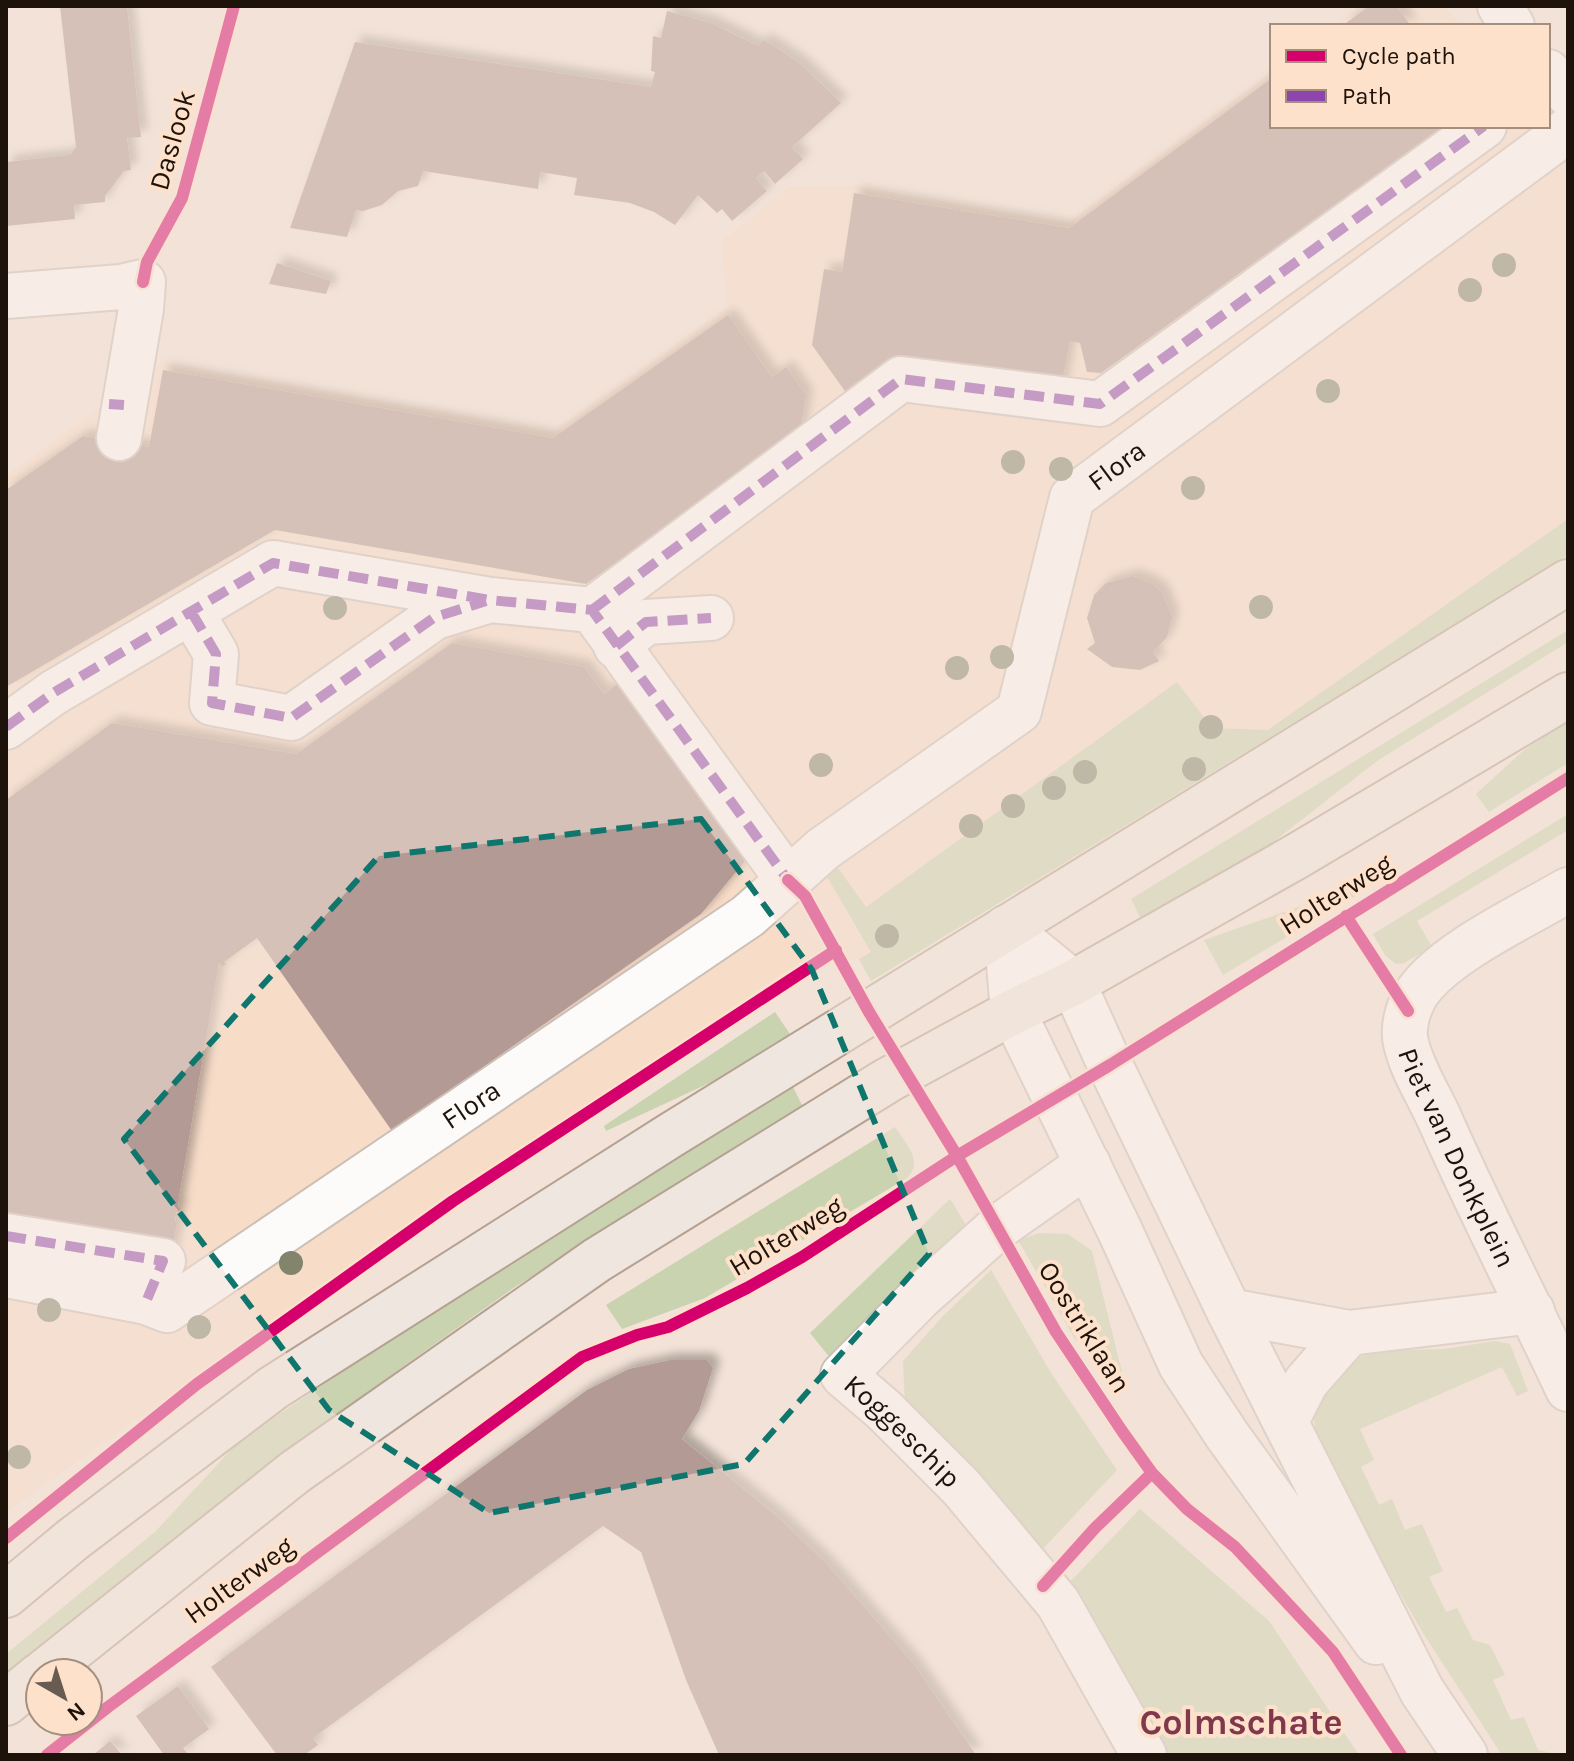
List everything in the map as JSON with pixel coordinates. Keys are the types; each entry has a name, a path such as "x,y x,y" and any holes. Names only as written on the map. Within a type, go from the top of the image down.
{"main road":[{"path":"6,1595 72,1540 273,1388 671,1135 1568,582"},
{"name":"Holterweg","path":"63,1657 295,1472 597,1260 888,1080 1073,983 1297,856 1568,695"},
{"name":"Holterweg","path":"6,1703 24,1688"}],"street":[{"path":"1550,74 1568,94"},
{"name":"Flora","path":"592,610 901,379 1100,404 1481,128"},
{"name":"Flora","path":"6,1275 146,1302 167,1310 735,925 823,849 1019,711 1072,498 1568,130"},
{"path":"6,296 121,287 143,282 119,438"},
{"path":"6,727 53,693 273,563 490,600 592,610 788,880"},
{"path":"192,613 216,654 212,703 291,718 435,617 490,600"},
{"path":"616,646 646,622 711,618"},
{"name":"Piet van Donkplein","path":"1568,890 1449,960 1427,979 1408,1011 1404,1039 1486,1221 1568,1389"},
{"path":"1006,928 1073,983 1229,1311 1422,1691 1465,1755"},
{"path":"1006,928 1013,1012 1088,1164 1181,1365 1356,1617 1393,1663 1422,1691"},
{"name":"Koggeschip","path":"1088,1164 997,1228 919,1298 843,1375 884,1410 961,1487 1058,1603 1144,1755"},
{"path":"6,1236 163,1261 146,1302"},
{"path":"1229,1311 1349,1333 1532,1311"},
{"path":"1286,1421 1306,1382 1349,1333"}],"highlighted area":[{"path":"701,819 812,970 929,1254 744,1464 489,1513 329,1410 124,1139 379,856"}],"shaded area":[{"path":"1361,6 1442,6 1461,24 1337,24"},
{"path":"1270,72 1270,128 1550,128 1550,108 1568,126 1568,555 871,981 859,959 822,967 800,962 420,1218 6,1512 6,476 163,362 552,431 728,307 721,242 788,187 856,186 1068,222"}],"green space":[{"path":"1568,519 1568,555 871,981 859,959 871,952 826,875 838,868 866,907 1177,682 1212,728 1268,730"},
{"path":"1568,630 1568,642 1377,761 1259,853 1141,919 1131,899"},
{"path":"1568,721 1568,763 1489,812 1476,794 1524,750"},
{"path":"1568,814 1568,830 1417,921 1432,947 1404,963 1396,964 1385,955 1373,934"},
{"path":"1352,883 1359,894 1223,975 1204,940 1307,904"},
{"path":"775,1012 790,1034 718,1079 606,1131 604,1126"},
{"path":"792,1085 803,1107 515,1287 405,1365 139,1566 28,1657 24,1657 6,1675 6,1654 156,1531 239,1441 417,1322"},
{"path":"895,1127 914,1159 912,1172 907,1178 705,1298 622,1329 606,1305"},
{"path":"950,1199 968,1228 831,1359 810,1333"},
{"path":"1040,1233 1068,1234 1092,1251 1126,1388 1091,1330 1076,1341 1018,1240"},
{"path":"991,1270 1051,1373 1117,1470 1040,1552 905,1405 903,1361 943,1316"},
{"path":"1495,1341 1510,1344 1528,1391 1517,1396 1502,1367 1360,1429 1374,1460 1361,1467 1379,1505 1392,1499 1405,1530 1422,1524 1443,1571 1429,1577 1446,1612 1457,1608 1473,1640 1490,1645 1505,1675 1493,1680 1511,1720 1524,1717 1538,1750 1560,1755 1502,1755 1423,1633 1318,1450 1313,1412 1339,1364 1376,1351 1445,1349"},
{"path":"1140,1509 1269,1621 1359,1755 1167,1755 1143,1705 1066,1586"}],"building":[{"path":"60,6 127,6 141,137 127,138 131,170 124,171 105,196 105,202 74,205 75,219 6,226 6,162 70,155 76,147"},
{"path":"1369,6 1397,6 1410,24 1345,24"},
{"path":"667,11 711,23 758,46 763,40 801,64 841,103 792,147 803,159 775,184 764,171 756,178 767,191 732,221 722,209 717,213 698,195 675,225 654,212 630,203 574,195 577,178 540,172 538,189 423,171 418,186 398,191 382,205 356,210 347,237 290,228 355,42 651,87 655,72 651,71 653,36 661,38"},
{"path":"1270,79 1270,128 1441,128 1101,373 1087,372 1080,343 1070,341 1060,392 852,401 812,345 824,269 842,272 854,193 1069,228"},
{"path":"277,263 331,281 326,294 269,284"},
{"path":"728,315 772,377 786,367 806,395 800,432 586,584 275,530 6,687 6,490 83,436 149,447 163,370 553,438"},
{"path":"1132,576 1151,583 1162,592 1172,617 1167,637 1153,652 1159,661 1140,670 1112,667 1087,649 1095,643 1087,618 1094,595 1106,583"},
{"path":"452,643 584,667 604,694 620,682 746,860 701,914 392,1131 257,938 224,962 226,964 222,967 219,963 171,1255 6,1226 6,800 112,723 296,754"},
{"path":"670,1360 707,1360 713,1368 699,1411 682,1439 778,1517 826,1563 913,1663 976,1755 719,1755 686,1680 641,1552 603,1526 313,1738 318,1745 304,1755 277,1755 211,1667 587,1390 629,1369"},
{"path":"178,1686 209,1729 183,1748 189,1755 164,1755 136,1716"},
{"path":"110,1741 122,1755 93,1755"}],"marked path":[{"path":"592,610 901,379 1100,404 1481,128"},
{"path":"109,404 124,405"},
{"path":"6,727 53,693 273,563 490,600 592,610 788,880"},
{"path":"192,613 216,654 212,703 291,718 435,617 486,601"},
{"path":"616,646 646,622 711,618"},
{"path":"6,1236 163,1261 146,1302"}],"cycle path":[{"name":"Daslook","path":"143,282 147,262 182,198 234,6"},
{"path":"47,1755 582,1357 637,1335 668,1327 802,1257 957,1156 1110,1065 1568,778"},
{"name":"Oostriklaan","path":"788,880 805,896 869,1012 957,1156 1056,1332 1122,1431 1152,1473 1187,1509 1235,1547 1333,1652 1401,1755"},
{"path":"1346,916 1408,1011"},
{"path":"6,1538 197,1384 453,1201 836,950"},
{"path":"1043,1586 1095,1528 1152,1473"}],"district":[{"name":"Colmschate","path":"1241,1722"}]}
